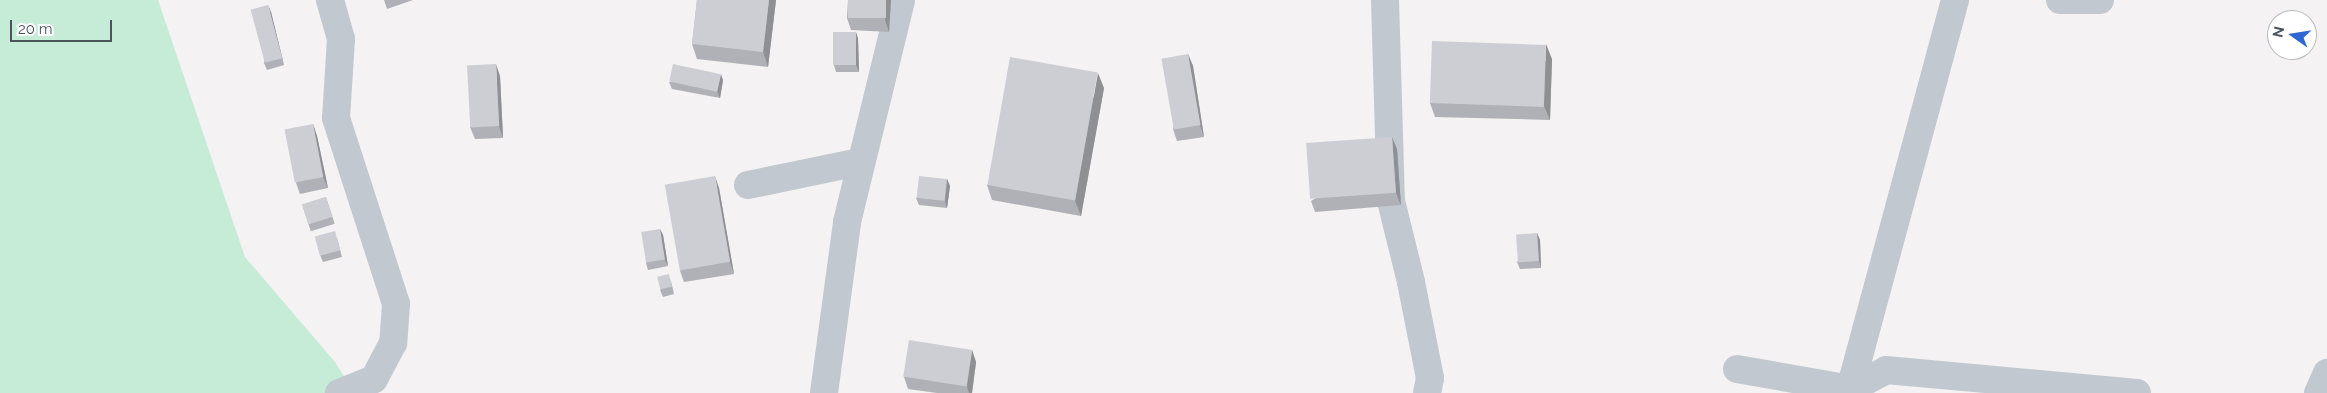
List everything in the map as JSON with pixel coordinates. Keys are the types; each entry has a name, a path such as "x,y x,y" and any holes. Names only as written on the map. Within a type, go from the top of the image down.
{"street":[{"path":"330,0 340,39 336,118 396,304 393,343 374,379 339,393"},
{"path":"824,393 859,162 902,0"},
{"path":"1385,0 1391,201 1415,301 1430,378 1427,393"},
{"path":"1850,391 1955,0"},
{"path":"2060,0 2100,0"},
{"path":"748,185 859,162"},
{"path":"1737,369 1850,391 1886,370 2137,393"},
{"path":"2318,393 2327,373"}],"green space":[{"path":"0,0 158,0 245,257 335,362 354,393 0,393"}],"building":[{"path":"697,0 769,0 763,52 692,44"},
{"path":"848,0 886,0 886,18 848,18"},
{"path":"268,5 282,58 265,63 251,10"},
{"path":"833,32 856,32 856,65 833,65"},
{"path":"1432,41 1546,45 1544,107 1430,103"},
{"path":"1188,54 1201,125 1174,130 1161,59"},
{"path":"1010,57 1098,72 1075,200 987,185"},
{"path":"496,64 499,126 470,127 467,66"},
{"path":"673,64 721,74 717,92 669,82"},
{"path":"313,124 323,177 295,183 285,130"},
{"path":"1392,137 1396,193 1310,199 1306,143"},
{"path":"715,176 730,262 680,271 665,185"},
{"path":"919,176 947,179 945,201 917,198"},
{"path":"326,197 332,217 308,224 302,204"},
{"path":"660,229 665,260 646,263 641,232"},
{"path":"335,231 340,250 320,256 315,236"},
{"path":"1537,233 1539,261 1518,262 1516,234"},
{"path":"669,274 672,287 660,289 657,277"},
{"path":"909,340 972,350 966,387 903,377"}]}
